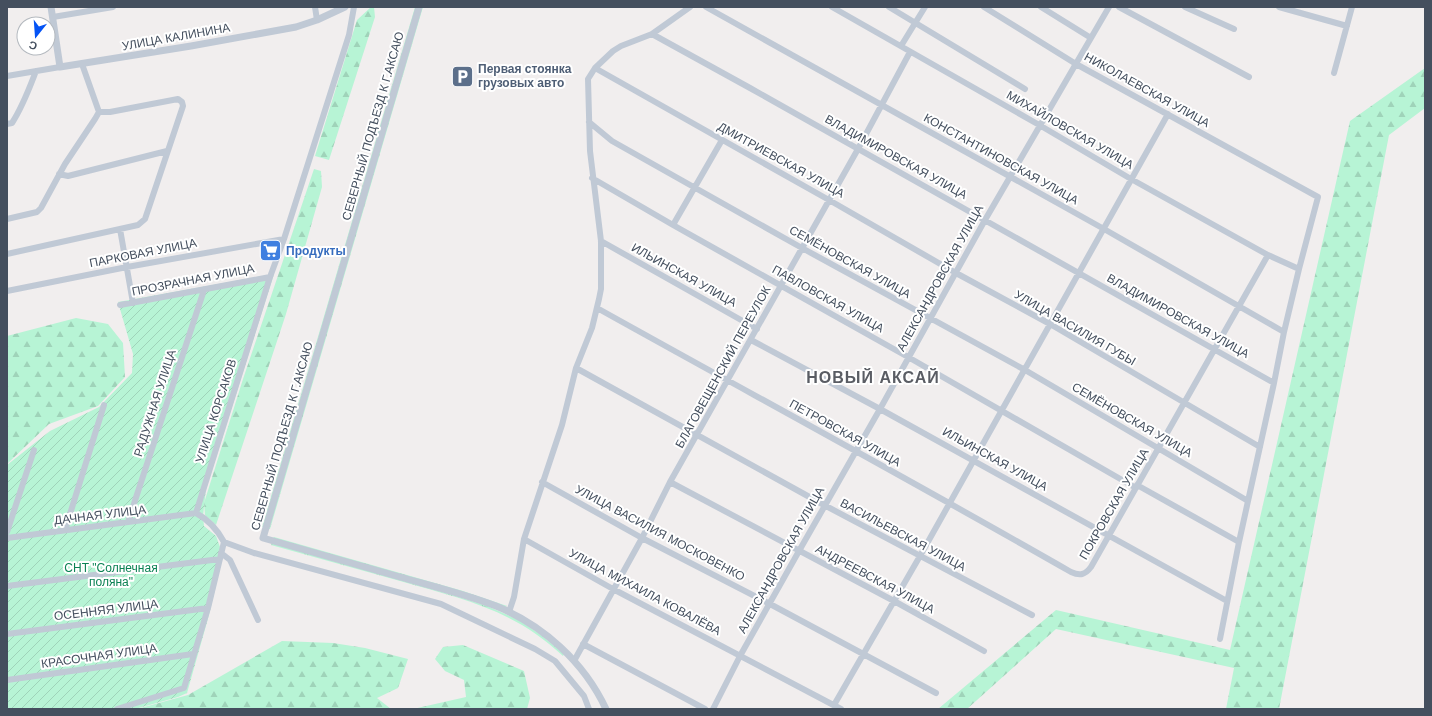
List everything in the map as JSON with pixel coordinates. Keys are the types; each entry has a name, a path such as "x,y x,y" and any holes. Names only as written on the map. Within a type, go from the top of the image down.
{"street":[{"path":"56,16 113,7"},
{"path":"315,7 317,20"},
{"name":"УЛИЦА КАЛИНИНА","path":"7,76 296,27 317,20 345,7"},
{"name":"УЛИЦА КОРСАКОВ","path":"196,513 270,277 284,239 349,35 354,7"},
{"name":"СЕВЕРНЫЙ ПОДЪЕЗД К Г.АКСАЮ","path":"419,7 263,538 469,597 509,612 543,632 574,661 591,682 606,709"},
{"path":"509,612 514,597 524,539 562,425 576,368 592,328 600,289 600,241 592,178 588,79 605,57 621,46 652,34 690,7"},
{"name":"КОНСТАНТИНОВСКАЯ УЛИЦА","path":"706,7 1104,228 1284,332"},
{"name":"МИХАЙЛОВСКАЯ УЛИЦА","path":"832,7 1132,179 1268,255 1299,269"},
{"path":"889,7 1025,89"},
{"path":"901,46 925,7"},
{"name":"НИКОЛАЕВСКАЯ УЛИЦА","path":"984,7 1076,64 1318,197 1299,269"},
{"path":"1041,7 1091,38"},
{"name":"АЛЕКСАНДРОВСКАЯ УЛИЦА","path":"713,709 740,656 824,505 856,452 1010,176 1041,126 1109,7"},
{"path":"1119,7 1249,78"},
{"path":"1185,7 1234,29"},
{"path":"1279,7 1347,26"},
{"path":"1334,73 1352,7"},
{"name":"ВЛАДИМИРОВСКАЯ УЛИЦА","path":"652,34 985,220 1274,384"},
{"path":"56,38 60,67"},
{"name":"БЛАГОВЕЩЕНСКИЙ ПЕРЕУЛОК","path":"574,661 642,538 670,482 858,149 910,52"},
{"path":"7,219 37,212 41,208 65,164 96,119 99,112 82,64"},
{"name":"ДМИТРИЕВСКАЯ УЛИЦА","path":"595,68 956,273"},
{"path":"10,123 27,97 36,71"},
{"path":"7,254 138,225 145,219 182,106 182,102 178,99 110,112 99,112"},
{"path":"834,705 1002,412 1168,114"},
{"name":"СЕМЁНОВСКАЯ УЛИЦА","path":"589,122 612,141 802,248 1025,370 1248,501"},
{"path":"673,225 722,140"},
{"path":"59,174 68,176 167,151"},
{"name":"ПАВЛОВСКАЯ УЛИЦА","path":"592,178 673,225 782,285 1002,412 1238,542"},
{"path":"120,229 133,302"},
{"name":"ПАРКОВАЯ УЛИЦА","path":"7,291 127,267 284,239"},
{"name":"ИЛЬИНСКАЯ УЛИЦА","path":"600,241 757,329"},
{"name":"ПОКРОВСКАЯ УЛИЦА","path":"1084,574 1091,567 1213,349 1268,255"},
{"path":"1220,640 1238,542 1299,269"},
{"name":"УЛИЦА ВАСИЛИЯ ГУБЫ","path":"956,273 1050,324 1183,403"},
{"name":"ПРОЗРАЧНАЯ УЛИЦА","path":"120,305 270,277"},
{"name":"РАДУЖНАЯ УЛИЦА","path":"128,522 204,290"},
{"name":"ПЕТРОВСКАЯ УЛИЦА","path":"597,308 856,452 950,502 1071,572 1080,575 1084,574"},
{"name":"ИЛЬИНСКАЯ УЛИЦА","path":"750,340 880,409 1227,601"},
{"name":"ВАСИЛЬЕВСКАЯ УЛИЦА","path":"576,368 824,505 1032,615"},
{"path":"1183,403 1260,447"},
{"path":"65,530 104,405"},
{"path":"7,532 34,450"},
{"name":"УЛИЦА ВАСИЛИЯ МОСКОВЕНКО","path":"542,482 642,538 770,604 936,693"},
{"name":"АНДРЕЕВСКАЯ УЛИЦА","path":"670,482 894,601 984,652"},
{"path":"196,513 209,521 224,542 254,554 441,604 535,649 555,661 584,696 589,709"},
{"name":"ДАЧНАЯ УЛИЦА","path":"7,538 196,513"},
{"name":"УЛИЦА МИХАИЛА КОВАЛЁВА","path":"524,539 613,589 841,709"},
{"path":"117,709 184,688 208,608 224,542"},
{"path":"7,586 221,556 230,560 258,620"},
{"name":"ОСЕННЯЯ УЛИЦА","path":"7,634 208,608"},
{"path":"583,644 705,709"},
{"name":"КРАСОЧНАЯ УЛИЦА","path":"7,680 193,654"}],"green space":[{"path":"371,7 374,7 375,17 329,160 315,156 357,20"},
{"path":"415,7 416,7 262,527"},
{"path":"422,7 270,529 268,529"},
{"path":"1425,68 1425,108 1389,135 1279,709 1226,709 1234,668 1056,629 967,709 938,709 1056,610 1230,650 1350,121"},
{"path":"314,169 321,171 322,187 286,314 216,525 205,515 204,503 243,379"},
{"name":"СНТ \"Солнечная поляна\"","path":"274,274 206,489 203,516 204,526 216,536 223,555 209,615 187,693 135,709 7,709 7,465 50,431 99,407 132,373 133,354 118,302"},
{"path":"76,318 108,324 123,343 125,377 98,406 49,424 7,464 7,336"},
{"path":"274,537 463,591 507,606 505,607 273,538"},
{"path":"272,543 487,606 519,620 541,635 564,654 563,656 544,640 506,616 466,600 271,545"},
{"path":"282,641 333,643 365,648 408,659 398,688 377,698 391,709 137,709 188,695"},
{"path":"463,645 524,671 530,698 527,709 413,709 466,697 464,680 445,671 435,659 443,647"}],"place":[{"name":"Первая стоянка грузовых авто","path":"462,76"},
{"name":"Продукты","path":"271,251"}],"district":[{"name":"НОВЫЙ АКСАЙ","path":"873,377"}]}
